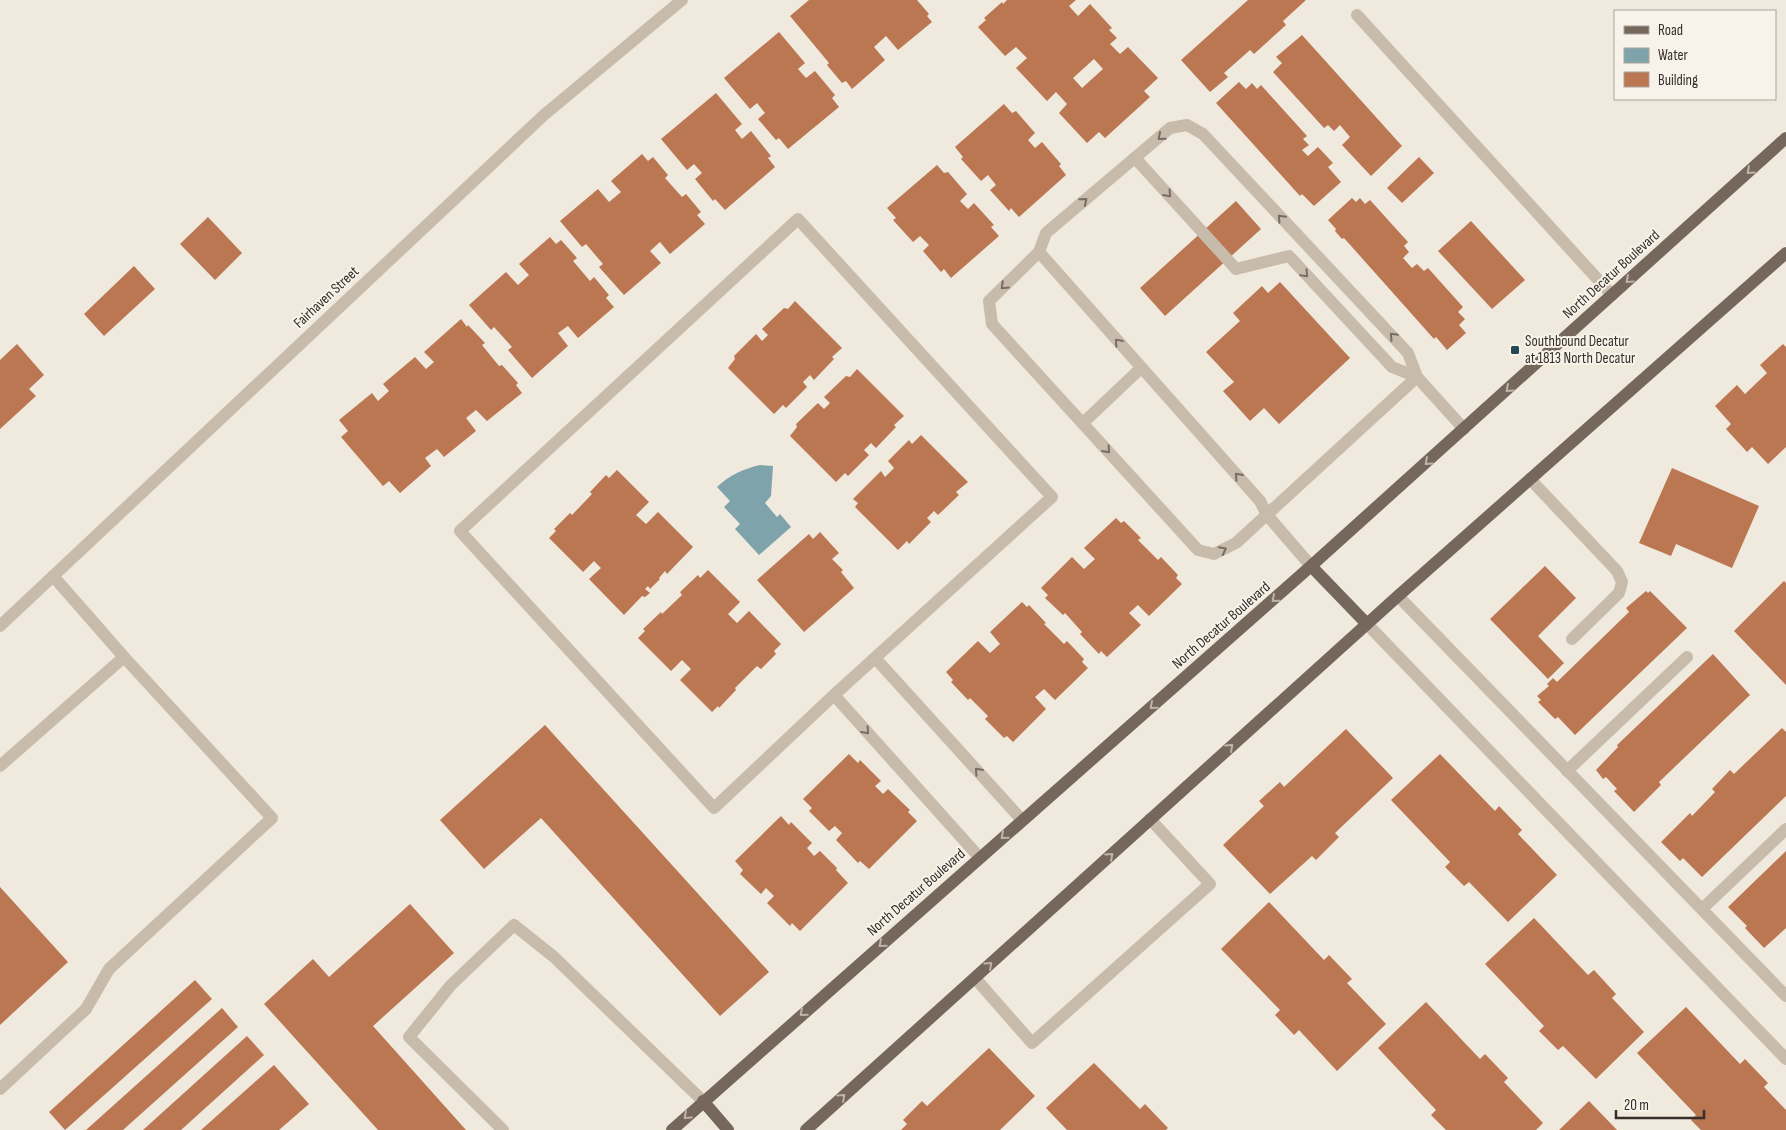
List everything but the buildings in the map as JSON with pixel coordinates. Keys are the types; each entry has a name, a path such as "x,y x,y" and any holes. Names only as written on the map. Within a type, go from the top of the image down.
{"main road":[{"name":"North Decatur Boulevard","path":"672,1130 1311,566 1786,138"},
{"path":"806,1130 1366,624 1786,253"},
{"path":"1311,566 1366,624"},
{"path":"703,1101 728,1130"}],"street":[{"name":"Fairhaven Street","path":"0,626 544,115 682,0"},
{"path":"1357,14 1612,295"},
{"path":"1417,377 1236,543 1214,554 1198,550 992,324 989,301 1039,252 1046,233 1170,128 1187,125 1203,134 1408,353 1417,377 1464,429"},
{"path":"1135,158 1236,269 1289,256 1392,367 1417,377"},
{"path":"798,219 1052,497 876,659 834,695 714,808 460,531 798,219"},
{"path":"1039,252 1260,502 1267,515 1311,566"},
{"path":"1083,423 1141,368"},
{"path":"1530,479 1617,571 1622,582 1619,593 1572,639"},
{"path":"0,1090 86,1009 109,969 272,818 53,576"},
{"path":"1398,596 1786,996"},
{"path":"1366,624 1786,1059"},
{"path":"0,766 124,656"},
{"path":"1567,771 1687,657"},
{"path":"876,659 1022,820"},
{"path":"834,695 980,858"},
{"path":"975,978 1032,1044 1204,890 1210,884 1150,819"},
{"path":"1702,910 1786,829"},
{"path":"502,1130 410,1037 451,985 514,926 554,957 703,1101"}],"water":[{"path":"760,465 773,466 771,496 765,503 777,517 780,514 791,527 759,555 735,529 740,524 724,507 730,501 717,487 737,473"}],"place":[{"name":"Southbound Decatur at 1813 North Decatur","path":"1515,350"}]}
